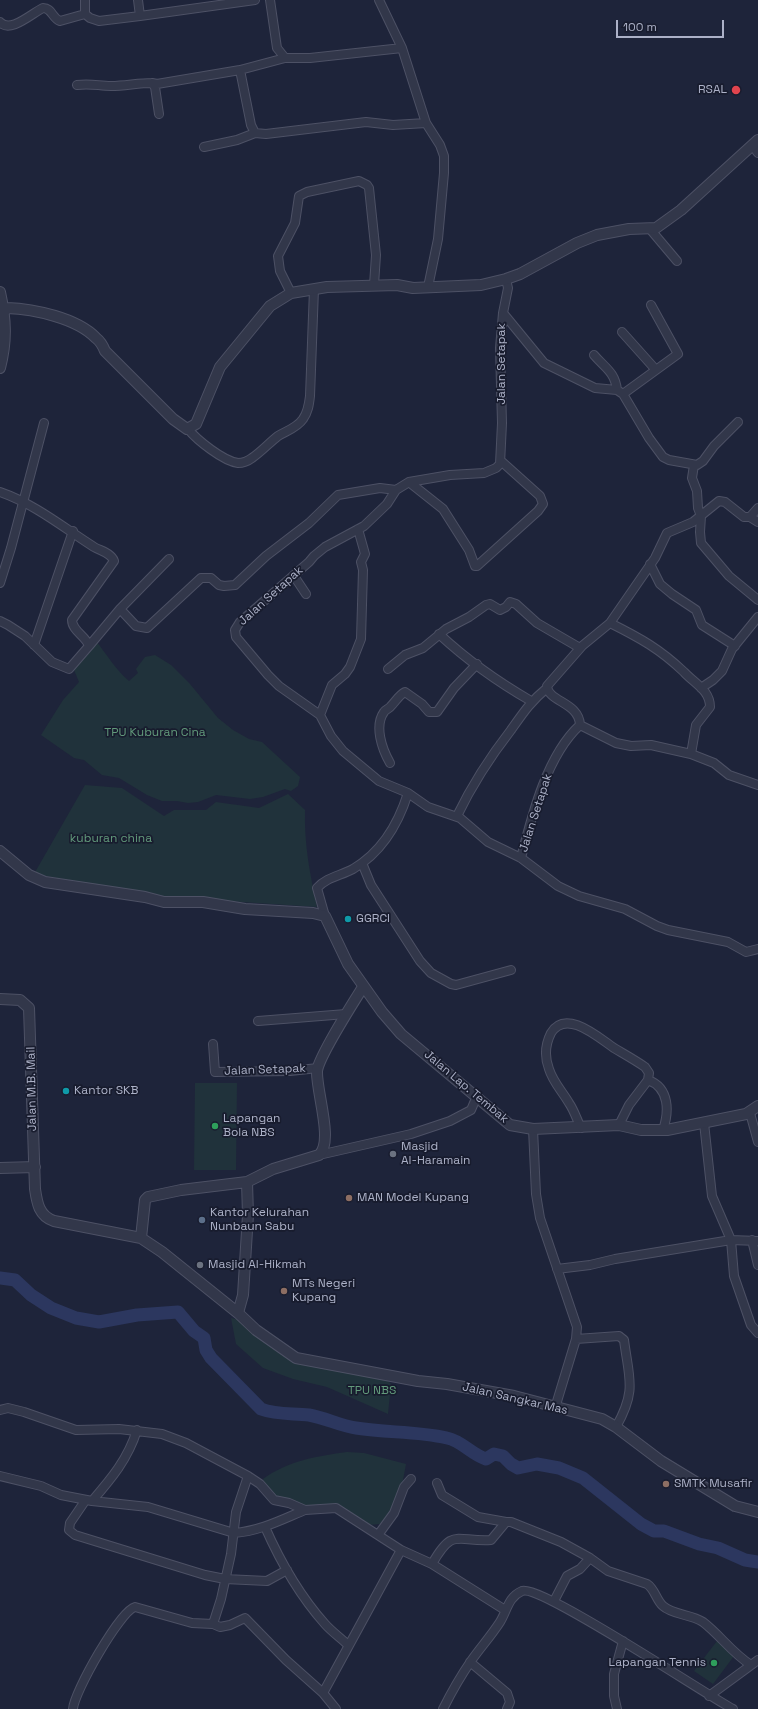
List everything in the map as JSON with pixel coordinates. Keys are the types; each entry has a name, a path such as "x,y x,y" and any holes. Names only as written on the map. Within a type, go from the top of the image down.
{"street":[{"path":"85,0 85,14"},
{"path":"138,0 140,16"},
{"path":"85,14 90,18 99,21 140,16 206,3 238,4 255,0"},
{"path":"270,0 277,48 285,58"},
{"path":"379,0 402,48 426,123 440,144 444,156 444,173 438,239 428,287"},
{"path":"0,22 4,26 12,26 43,8 50,10 57,20 60,21 85,14"},
{"path":"77,85 95,84 114,86 138,83 157,84 240,70 285,58 310,58 402,48"},
{"path":"240,70 249,118 255,133"},
{"path":"152,83 155,87 159,114"},
{"path":"204,147 237,140 255,133 266,134 366,122 393,125 426,123"},
{"path":"188,428 196,424 220,367 270,306 291,293 314,289 374,285 428,287 482,284 506,279 520,274 577,243 597,235 629,229 656,228 669,220 756,146"},
{"path":"291,293 280,271 278,256 295,223 300,196 307,192 359,181 367,185 369,188 376,255 374,285"},
{"path":"650,229 677,261"},
{"name":"Jalan Setapak","path":"506,279 508,288 500,348 501,461 496,468 490,472 450,475 409,482 396,490 387,504 364,526 325,547 294,576 240,622 234,632 252,659 279,686 320,715 343,751 379,781 408,794 428,807 457,816 488,842 522,858 540,796 553,765 565,741 580,725"},
{"path":"4,310 12,308 50,314 86,330 96,338 105,350 173,419 184,427 188,428 203,444 228,460 240,463 252,458 278,436 297,425 303,419 309,408 314,289"},
{"path":"0,292 4,310 6,331 0,368"},
{"path":"620,392 678,356 678,352 650,305"},
{"name":"Jalan Setapak","path":"504,313 544,363 595,388 620,392"},
{"path":"622,332 656,370"},
{"path":"594,355 613,375 620,392 649,438 663,457 669,460 694,465 703,461 714,446 738,422"},
{"path":"0,583 24,502 44,424"},
{"path":"409,482 443,509 475,562 475,566 478,566 538,512 543,504 540,496 501,461"},
{"path":"694,465 692,478 697,491 698,508 702,516 700,532 703,547 729,576 758,600"},
{"path":"120,609 136,626 147,628 201,578 211,578 219,585 224,586 236,584 266,556 309,523 338,495 347,492 380,488 396,490"},
{"path":"0,492 24,502 73,531 96,548 111,556 114,560 72,620 74,626 89,646"},
{"path":"457,816 474,783 531,701 547,688 549,681 580,648 610,623 650,564 667,533 676,528 684,527 702,516 719,501 726,502 744,517 750,517 758,522"},
{"path":"750,517 758,508"},
{"path":"320,715 332,685 345,674 350,667 361,639 363,570 361,562 365,554 365,549 358,529"},
{"path":"34,645 73,531"},
{"path":"0,621 8,624 52,662 69,669 120,609 169,559"},
{"path":"650,564 660,584 696,610 702,625 735,646"},
{"path":"294,576 306,594"},
{"path":"388,669 398,660 423,648 449,626 469,617 486,605 490,604 500,610 506,608 510,602 516,604 537,623 580,648"},
{"path":"701,688 713,680 722,671 735,646 746,630 758,618"},
{"path":"610,623 647,642 676,664 708,695 710,707 696,725 691,754"},
{"path":"439,634 461,654 485,672 531,701"},
{"path":"390,763 384,751 379,729 380,719 385,710 405,692 422,704 429,712 437,712 454,688 476,664"},
{"path":"547,688 550,693 577,713 580,719 580,725 616,743 631,746 651,745 691,754 714,763 731,776 758,785"},
{"path":"0,851 29,875 45,882 145,897 164,902 203,902 245,909 313,913 325,916 317,888 322,882 351,870 378,850 390,834 403,809 408,794"},
{"path":"522,858 558,886 579,896 625,909 657,926 668,930 728,942 746,952 758,949"},
{"path":"362,863 371,885 404,938 420,961 431,973 451,984 456,985 511,970"},
{"name":"Jalan Lap. Tembak","path":"325,916 348,964 363,988 401,1034 510,1125 533,1129 581,1128 619,1125 641,1130 663,1130 750,1113 758,1106"},
{"path":"319,1155 324,1151 325,1146 318,1068 324,1053 346,1014 363,988"},
{"name":"Jalan M.B. Mail","path":"0,999 20,1000 30,1008 35,1167"},
{"path":"258,1021 346,1014"},
{"path":"581,1128 570,1104 551,1076 546,1058 548,1038 557,1025 564,1023 574,1025 593,1033 645,1067 649,1073 648,1080 629,1105 619,1125"},
{"name":"Jalan Setapak","path":"213,1044 216,1072 290,1071 318,1068"},
{"path":"648,1080 656,1083 666,1097 666,1116 663,1130"},
{"path":"0,1168 35,1167 37,1203 41,1211 48,1218 141,1238 145,1200 148,1197 181,1190 247,1182 273,1169 319,1155 412,1134 450,1121 471,1110 477,1096"},
{"path":"750,1113 758,1142"},
{"path":"704,1123 712,1196 731,1240 734,1276 751,1325 758,1333"},
{"path":"533,1129 537,1206 544,1231 576,1321 576,1339 555,1408"},
{"path":"238,1313 243,1287 248,1215 247,1182"},
{"name":"Jalan Sangkar Mas","path":"141,1238 162,1252 280,1348 296,1358 307,1362 514,1396 555,1408 602,1418 616,1427 647,1452 735,1506 758,1512"},
{"path":"557,1269 590,1265 615,1259 731,1240 755,1241 758,1265"},
{"path":"576,1339 619,1336 624,1340 631,1388 628,1406 616,1427"},
{"path":"0,1410 8,1408 24,1412 76,1430 86,1431 114,1428 162,1434 181,1441 248,1476 260,1484 274,1500 289,1503 305,1510"},
{"path":"137,1430 130,1449 118,1471 70,1523 69,1528 73,1534 205,1575 225,1579 267,1581 287,1570"},
{"path":"0,1476 41,1486 61,1494 89,1501 148,1506 234,1533 248,1532 265,1527 305,1510 321,1507 336,1508 401,1550 432,1564 505,1610"},
{"path":"213,1624 225,1579 234,1533 236,1512 248,1476"},
{"path":"378,1535 394,1513 404,1487 411,1479"},
{"path":"437,1483 442,1495 478,1517 511,1522 561,1542 590,1558 608,1571 650,1585 662,1605 701,1621 719,1636 738,1657 750,1665"},
{"path":"432,1564 441,1548 451,1540 491,1540 506,1522"},
{"path":"265,1527 275,1550 287,1570 325,1624 348,1645"},
{"path":"323,1693 401,1550"},
{"path":"554,1601 567,1576 580,1569 590,1558"},
{"path":"443,1709 470,1662 501,1621 505,1610 514,1595 524,1590 538,1593 554,1601 623,1641 728,1708"},
{"path":"73,1709 75,1698 90,1668 117,1625 132,1607 192,1623 213,1624 217,1626 226,1626 245,1618 286,1660 323,1693 336,1709"},
{"path":"617,1709 614,1696 614,1674 623,1641"},
{"path":"709,1696 758,1660"},
{"path":"470,1662 507,1693 510,1702 507,1709"}],"green space":[{"name":"TPU Kuburan Cina","path":"96,641 129,681 138,673 136,669 145,657 155,655 171,665 190,684 218,718 233,730 249,739 262,742 300,777 298,786 291,791 285,789 263,797 250,799 216,795 198,802 188,803 162,801 147,795 119,778 102,775 84,760 74,758 41,735 63,700 79,682 74,670 82,657"},
{"name":"kuburan china","path":"85,785 122,788 164,816 174,810 206,810 216,802 259,808 288,794 305,810 307,847 317,907 167,897 34,874"},
{"name":"Lapangan Bola NBS","path":"195,1083 237,1083 236,1170 194,1170"},
{"name":"TPU NBS","path":"231,1318 250,1322 288,1351 387,1380 391,1384 388,1414 327,1387 293,1379 263,1368 236,1344"},
{"path":"347,1452 364,1453 406,1464 400,1496 390,1515 380,1524 369,1525 351,1514 304,1507 267,1498 263,1479 273,1473 303,1460"},
{"name":"Lapangan Tennis","path":"717,1641 734,1656 713,1684 694,1671"}],"waterway":[{"path":"0,1278 15,1280 31,1295 51,1308 76,1318 99,1322 137,1315 178,1312 194,1331 204,1338 206,1350 211,1358 261,1409 279,1413 309,1415 344,1426 356,1428 424,1434 447,1438 457,1442 486,1459 494,1454 503,1456 511,1464 518,1468 537,1464 559,1468 583,1478 641,1524 654,1531 664,1531 699,1544 718,1548 745,1560 758,1562"}],"place":[{"name":"RSAL","path":"736,90"},
{"name":"GGRCI","path":"348,919"},
{"name":"Kantor SKB","path":"66,1091"},
{"name":"Lapangan Bola NBS","path":"215,1126"},
{"name":"Masjid Al-Haramain","path":"393,1154"},
{"name":"MAN Model Kupang","path":"349,1198"},
{"name":"Kantor Kelurahan Nunbaun Sabu","path":"202,1220"},
{"name":"Masjid Al-Hikmah","path":"200,1265"},
{"name":"MTs Negeri Kupang","path":"284,1291"},
{"name":"SMTK Musafir","path":"666,1484"},
{"name":"Lapangan Tennis","path":"714,1663"}]}
